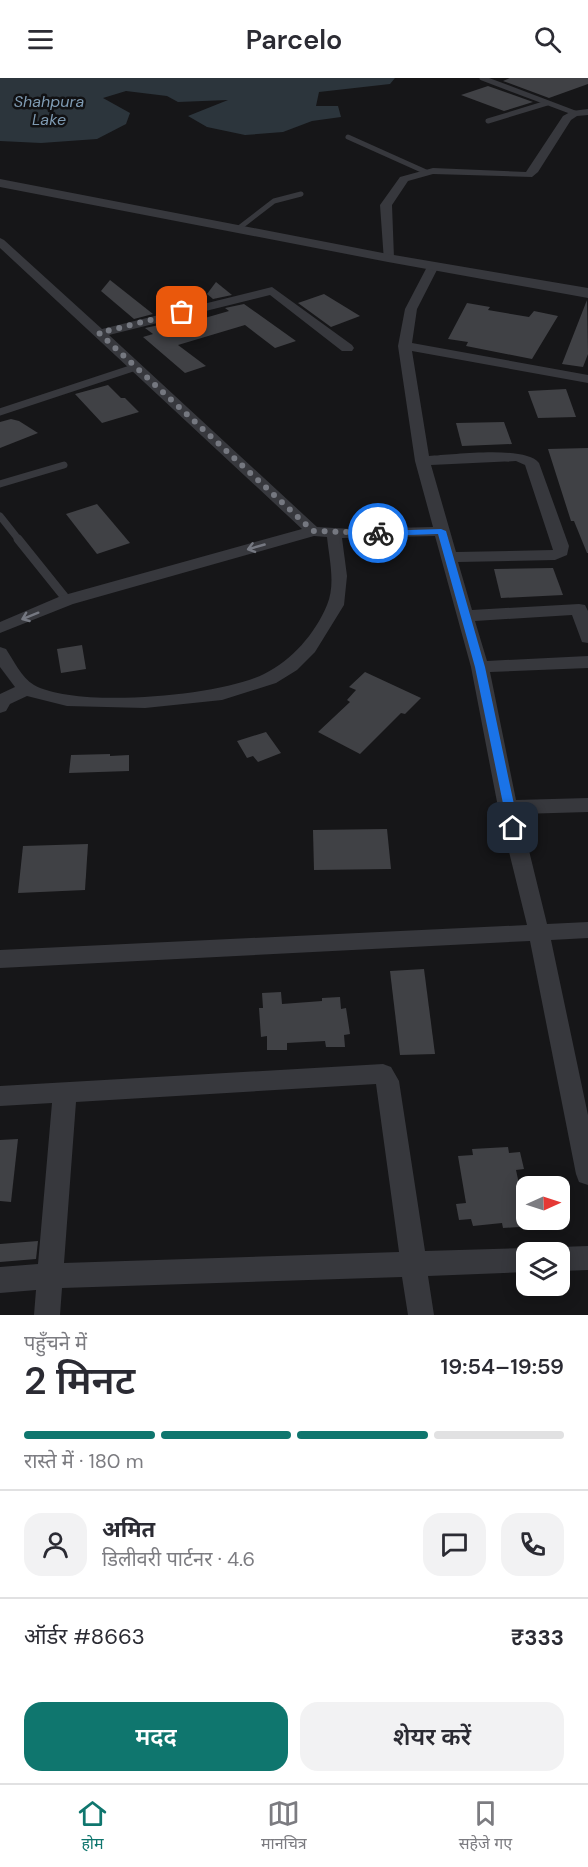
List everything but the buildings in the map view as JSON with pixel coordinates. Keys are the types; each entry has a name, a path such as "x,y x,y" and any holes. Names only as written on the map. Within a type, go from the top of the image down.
{"street":[{"path":"388,258 386,205 404,179 426,172 455,171 528,175 533,172 561,125 575,113 588,112"},
{"path":"0,183 388,258 588,293"},
{"path":"0,242 313,531"},
{"path":"433,266 411,309 405,346 422,461 480,667 508,807 539,932 583,1130 588,1174"},
{"path":"99,333 272,291 347,348"},
{"path":"405,346 588,379"},
{"path":"422,461 516,457 527,459 532,463 561,546 561,552 555,555 448,557"},
{"path":"0,628 67,600 313,531 334,533 441,531"},
{"path":"0,653 26,689 43,695 113,704 198,699 237,692 275,677 301,658 319,635 337,601 339,572 334,533"},
{"path":"465,616 579,609 588,638"},
{"path":"480,667 588,662"},
{"path":"0,707 3,700 26,689"},
{"path":"508,807 588,805"},
{"path":"0,959 588,930"},
{"path":"0,1096 383,1074 387,1081 421,1315"},
{"path":"46,1315 65,1092"},
{"path":"570,1259 588,1258"},
{"path":"0,1280 50,1276 516,1260"}],"lane":[{"path":"482,78 575,113"},
{"path":"488,121 547,103"},
{"path":"348,137 426,172"},
{"path":"238,228 269,202 282,196 301,194"},
{"path":"0,412 136,367"},
{"path":"0,484 64,465"},
{"path":"0,516 67,600"}],"water":[{"name":"Shahpura Lake","path":"0,78 395,78 390,84 319,92 316,106 338,106 341,117 312,121 283,132 245,135 207,127 188,116 228,100 178,102 167,96 126,91 103,98 130,113 126,124 97,139 41,143 0,141"}],"way so far":[{"path":"182,312 99,333 313,531 378,533"}],"route":[{"path":"378,533 441,531 480,667 513,828"}]}
